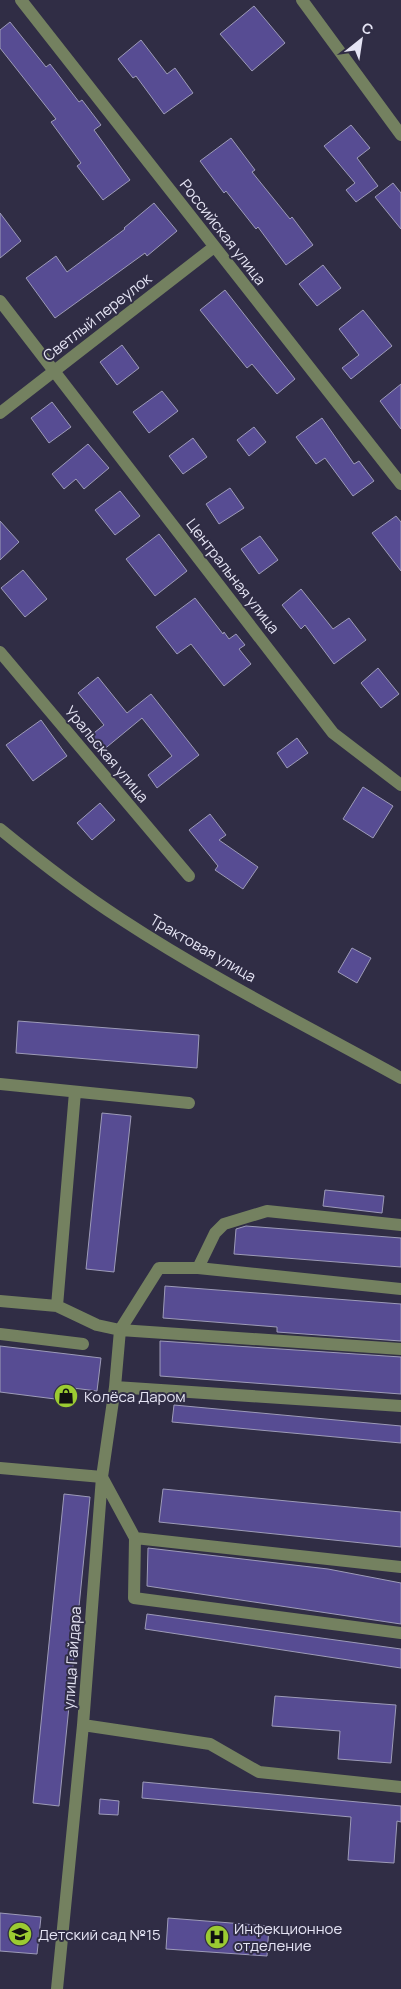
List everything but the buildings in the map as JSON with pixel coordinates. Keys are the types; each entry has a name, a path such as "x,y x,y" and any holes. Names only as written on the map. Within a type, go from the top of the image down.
{"street":[{"name":"Российская улица","path":"21,0 401,484"},
{"path":"302,0 401,135"},
{"name":"Светлый переулок","path":"0,413 214,247"},
{"name":"Центральная улица","path":"0,301 333,733 401,785"},
{"name":"Уральская улица","path":"0,652 189,876"},
{"name":"Трактовая улица","path":"0,828 45,866 121,920 206,971 401,1078"},
{"path":"0,1084 189,1103"},
{"path":"57,1306 75,1092"},
{"path":"198,1268 215,1233 224,1224 267,1211 401,1225"},
{"path":"120,1330 159,1268 198,1268 401,1289"},
{"path":"0,1301 57,1306 96,1325 120,1330 401,1349"},
{"name":"улица Гайдара","path":"58,1989 83,1725 102,1477 115,1387 120,1330"},
{"path":"0,1334 83,1344"},
{"path":"115,1387 401,1406"},
{"path":"0,1468 102,1477 135,1538 134,1598 401,1633"},
{"path":"135,1538 401,1567"},
{"path":"83,1725 210,1744 259,1772 401,1787"}],"place":[{"name":"Колёса Даром","path":"66,1396"},
{"name":"Детский сад №15","path":"20,1934"},
{"name":"Инфекционное отделение","path":"217,1937"}]}
